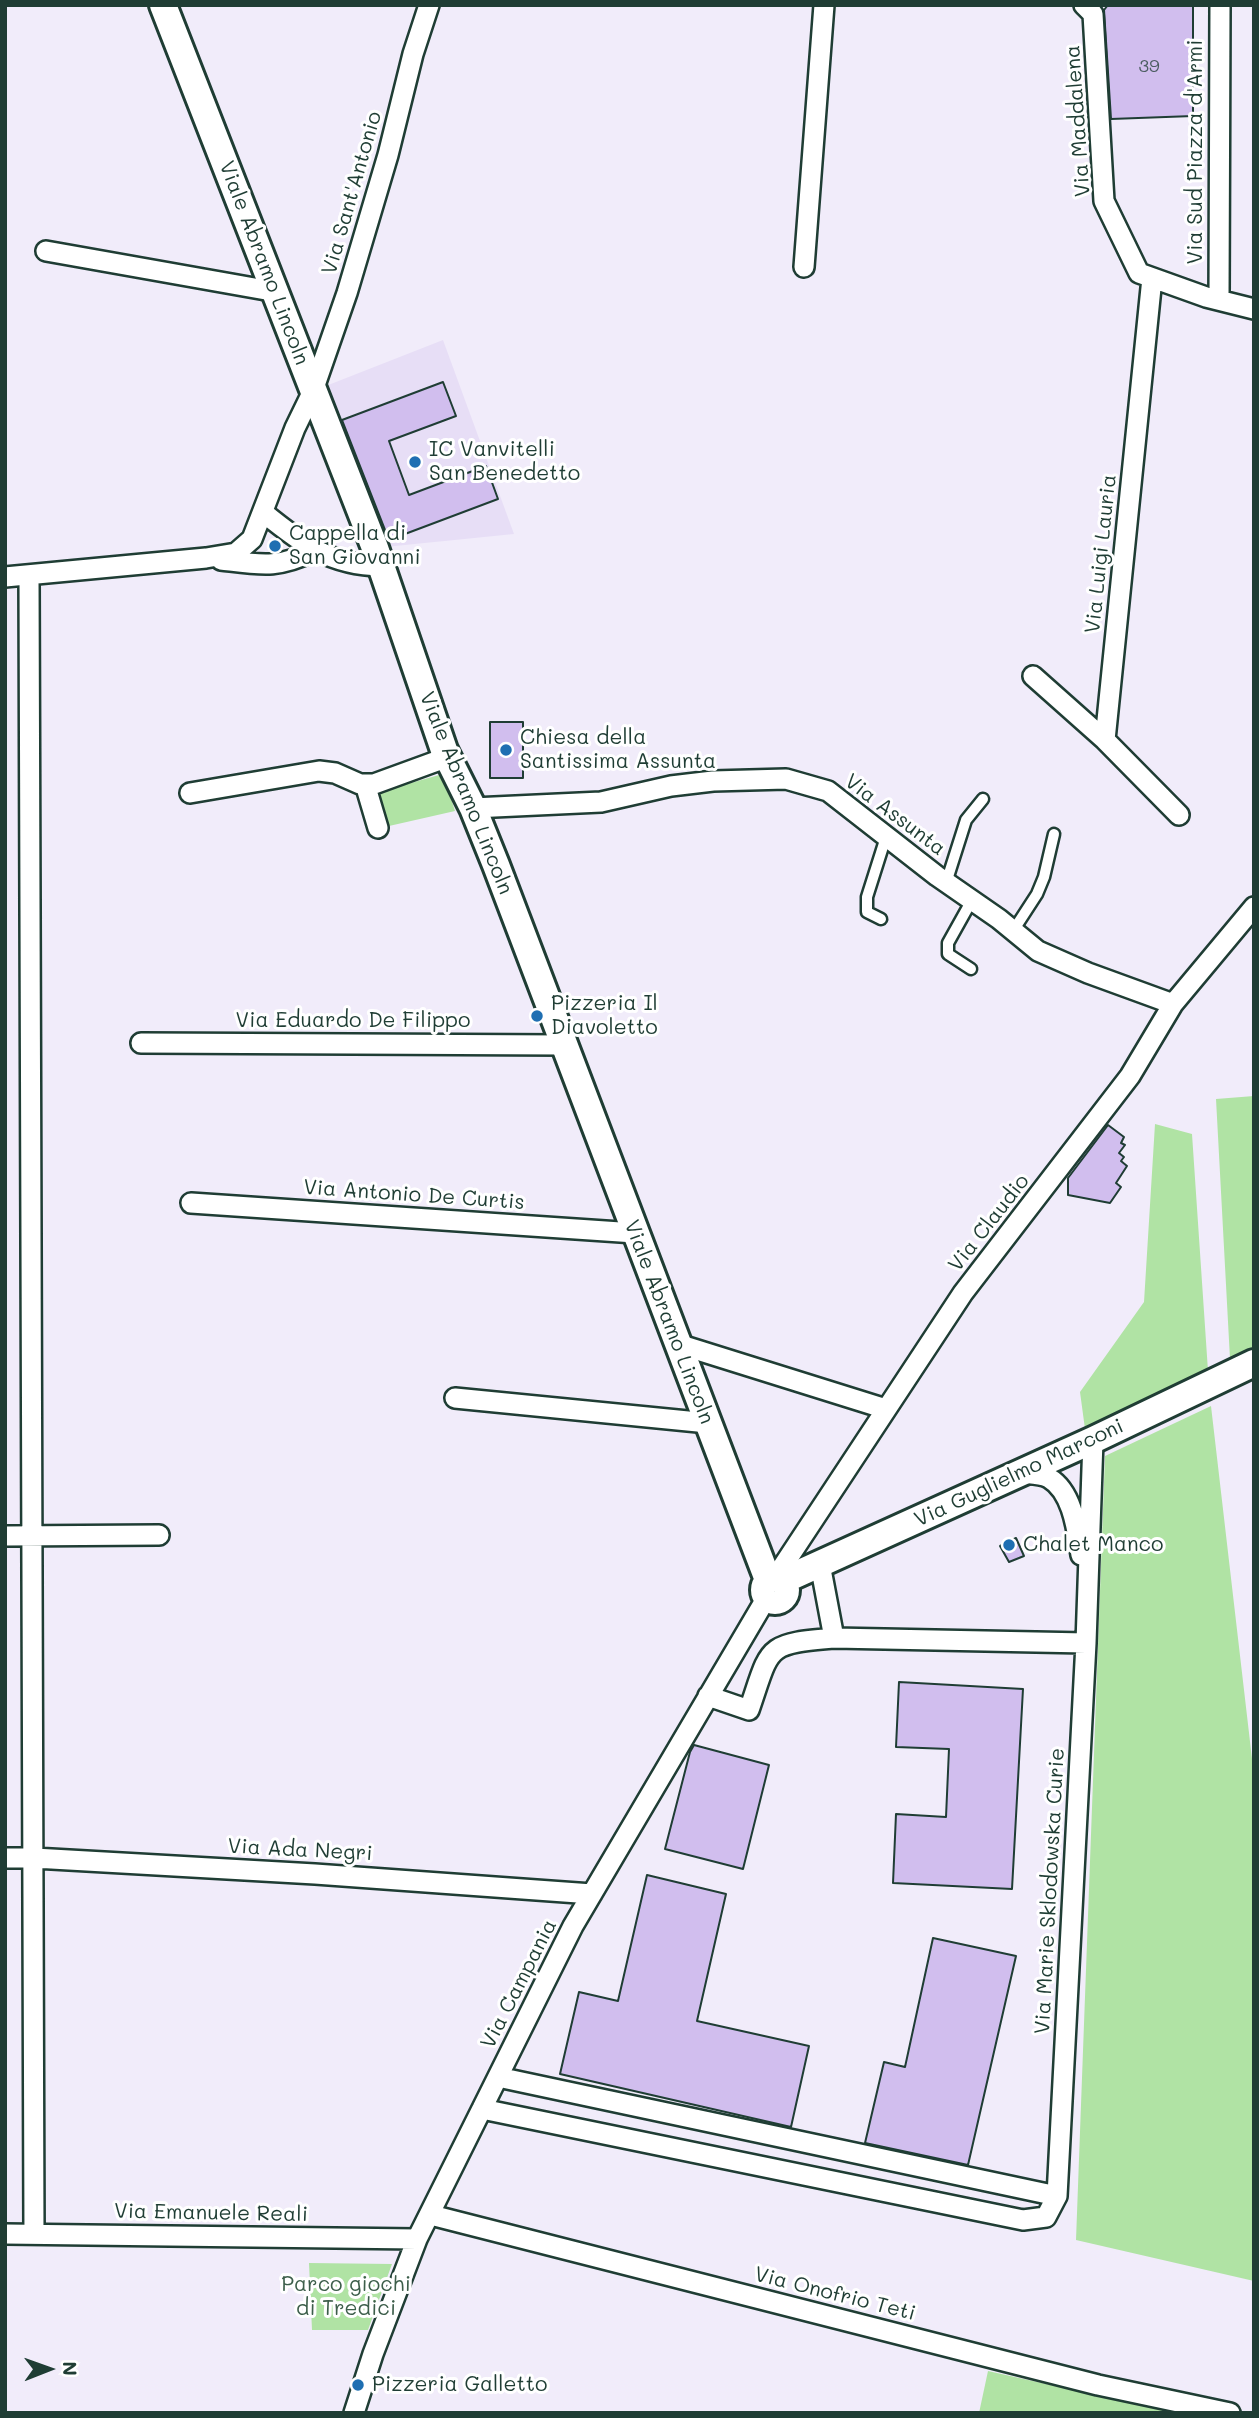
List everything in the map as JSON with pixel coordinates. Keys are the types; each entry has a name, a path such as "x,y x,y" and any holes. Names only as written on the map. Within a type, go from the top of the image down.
{"street":[{"name":"Viale Abramo Lincoln","path":"163,5 277,292 381,566 448,757 473,808 677,1343 773,1584"},
{"name":"Via Sant'Antonio","path":"206,558 236,553 252,539 264,513 295,428 313,391 355,268 388,155 412,54 429,5"},
{"path":"804,267 824,5"},
{"name":"Via Sud Piazza d'Armi","path":"1219,299 1220,5"},
{"name":"Via Maddalena","path":"1092,8 1104,201 1139,273 1254,309"},
{"path":"46,251 277,292"},
{"name":"Via Luigi Lauria","path":"1105,740 1152,278"},
{"path":"264,513 316,550 356,565 381,566"},
{"path":"5,577 206,558 258,565 280,564 316,550"},
{"path":"29,575 34,2234"},
{"path":"1033,676 1105,740 1179,815"},
{"path":"190,793 319,771 335,773 360,785 374,783 448,757"},
{"name":"Via Assunta","path":"473,808 601,802 671,786 713,781 786,779 828,791 1038,951 1088,973 1173,1004"},
{"path":"365,784 378,828"},
{"name":"Via Claudio","path":"773,1584 963,1293 1130,1076 1173,1004 1254,907"},
{"name":"Via Eduardo De Filippo","path":"141,1043 564,1045"},
{"name":"Via Antonio De Curtis","path":"191,1203 635,1233"},
{"path":"677,1343 886,1409"},
{"name":"Via Guglielmo Marconi","path":"773,1584 1093,1440 1254,1363"},
{"path":"455,1398 708,1423"},
{"name":"Via Marie Sklodowska Curie","path":"1057,2196 1086,1643 1093,1440"},
{"name":"Via Marie Sklodowska Curie","path":"1021,1473 1049,1478 1065,1496 1076,1526 1088,1588"},
{"path":"5,1536 159,1535"},
{"path":"820,1564 834,1638"},
{"name":"Via Campania","path":"354,2413 373,2354 417,2239 498,2077 592,1894 773,1584"},
{"path":"708,1696 749,1710 766,1660 776,1648 796,1641 834,1638 1086,1643"},
{"name":"Via Ada Negri","path":"5,1858 366,1877 592,1894"},
{"path":"482,2109 1023,2220 1046,2217 1057,2196 498,2077"},
{"name":"Via Onofrio Teti","path":"431,2215 1098,2385 1230,2413"},
{"name":"Via Emanuele Reali","path":"5,2234 417,2239"}],"lane":[{"path":"946,883 966,820 983,799"},
{"path":"1013,931 1037,894 1044,877 1054,834"},
{"path":"881,919 867,912 867,897 886,837"},
{"path":"971,969 948,954 948,943 972,900"}],"shaded area":[{"name":"IC Vanvitelli San Benedetto","path":"443,340 514,534 375,548 313,391"}],"green space":[{"path":"439,775 445,780 455,811 389,826 379,792"},
{"path":"1254,1096 1254,1347 1230,1359 1216,1099"},
{"path":"1155,1124 1192,1134 1208,1371 1085,1429 1080,1392 1144,1302"},
{"path":"1211,1406 1254,1776 1254,2281 1076,2240 1105,1456"},
{"name":"Parco giochi di Tredici","path":"309,2263 392,2264 368,2330 312,2330"},
{"path":"988,2371 1176,2413 979,2413"}],"building":[{"path":"1108,5 1193,5 1193,116 1111,119 1104,10"},
{"path":"443,382 456,416 389,441 409,495 486,466 498,499 389,540 342,420"},
{"name":"Chiesa della Santissima Assunta","path":"490,722 523,722 523,778 490,778"},
{"path":"1108,1125 1124,1137 1121,1143 1125,1145 1119,1153 1124,1157 1121,1161 1127,1166 1116,1183 1121,1187 1110,1203 1068,1195 1068,1178"},
{"path":"1016,1538 1024,1556 1009,1562 1000,1546"},
{"path":"899,1682 1023,1689 1012,1889 893,1883 896,1814 946,1817 949,1749 896,1747"},
{"path":"694,1745 769,1765 743,1869 665,1849"},
{"path":"647,1875 726,1894 697,2021 809,2046 791,2127 560,2074 579,1992 618,2001"},
{"path":"933,1938 1016,1956 968,2165 865,2143 884,2062 905,2067"}],"place":[{"name":"IC Vanvitelli San Benedetto","path":"415,462"},
{"name":"Cappella di San Giovanni","path":"275,546"},
{"name":"Chiesa della Santissima Assunta","path":"506,750"},
{"name":"Pizzeria Il Diavoletto","path":"537,1016"},
{"name":"Chalet Manco","path":"1009,1545"},
{"name":"Pizzeria Galletto","path":"358,2385"}]}
